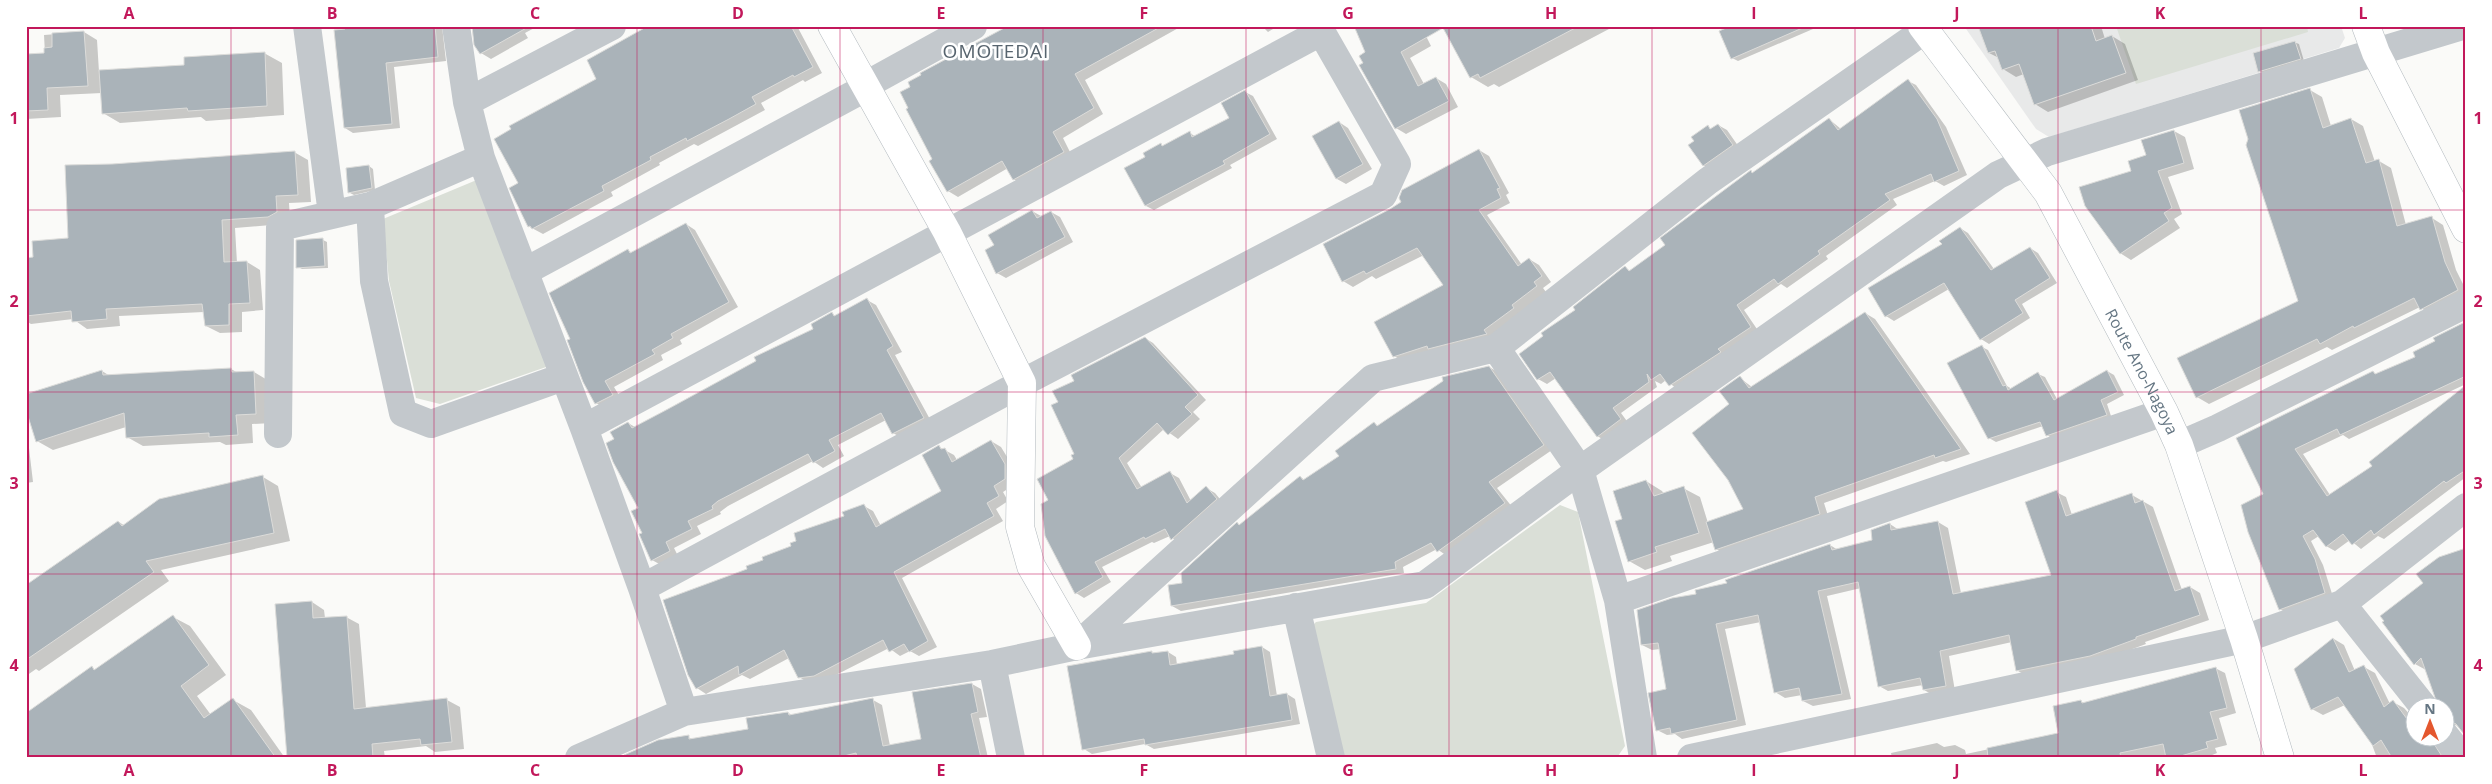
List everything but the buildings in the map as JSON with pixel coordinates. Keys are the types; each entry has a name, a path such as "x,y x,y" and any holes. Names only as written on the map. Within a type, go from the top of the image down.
{"street":[{"path":"307,26 332,214"},
{"path":"456,26 467,102 481,158 584,428 642,588 684,712"},
{"path":"467,102 612,26"},
{"path":"832,26 947,232 1022,383 1020,527 1031,566 1077,646"},
{"path":"524,272 856,93 866,85 973,26"},
{"path":"2366,26 2376,52 2466,229"},
{"path":"579,758 684,712 992,664 1077,646 1425,585 1580,470 1998,176 2047,152 2462,26"},
{"path":"1077,646 1373,378 1496,348 1708,181 1923,28"},
{"name":"Route Ano-Nagoya","path":"1923,28 2048,192 2164,412 2179,445 2244,640 2280,758"},
{"path":"584,428 1319,29 1397,164 1383,195 1022,383 642,588"},
{"path":"278,434 280,227 370,206 481,158"},
{"path":"370,206 374,281 403,413 432,424 563,376"},
{"path":"2179,445 2218,428 2466,304"},
{"path":"1496,348 1580,470 1618,600 1643,758"},
{"path":"1618,600 2164,412"},
{"path":"1691,758 2244,640 2342,604 2466,507"},
{"path":"2342,604 2415,696"},
{"path":"1296,607 1331,758"},
{"path":"992,664 1011,758"},
{"path":"2454,746 2463,758"}],"shaded area":[{"path":"1964,26 2341,26 2345,38 2339,48 2049,137 2036,129"},
{"path":"2116,26 2307,26 2308,32 2136,84"},
{"path":"479,179 549,366 440,404 416,398 389,281 383,219"},
{"path":"1560,505 1578,512 1625,746 1618,756 1609,758 1338,758 1310,628 1316,622 1426,603"}],"district":[{"name":"OMOTEDAI","path":"996,51"}]}
